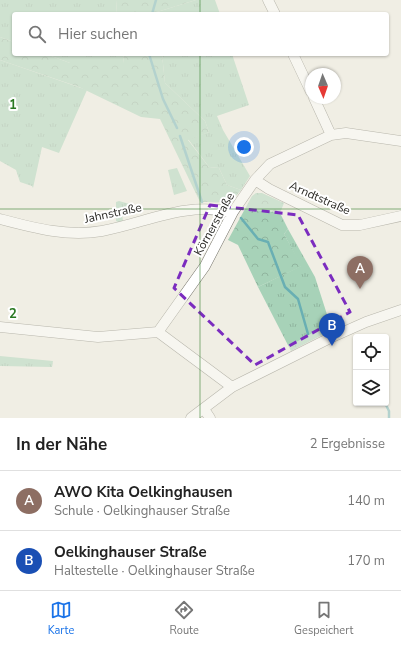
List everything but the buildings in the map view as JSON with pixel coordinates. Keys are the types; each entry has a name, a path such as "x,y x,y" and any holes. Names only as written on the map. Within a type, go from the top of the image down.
{"street":[{"path":"268,0 274,12"},
{"path":"294,56 305,79"},
{"path":"317,104 332,135"},
{"name":"Körnerstraße","path":"158,332 205,266 232,212 255,180 270,164 332,135 346,133 401,141"},
{"name":"Arndtstraße","path":"255,180 269,189 342,225 360,225 401,216"},
{"name":"Jahnstraße","path":"0,219 37,229 79,233 101,231 125,226 168,213 214,209 232,212"},
{"path":"191,418 232,387 330,338 366,322 401,310"},
{"path":"0,327 98,337 158,332 232,387"},
{"path":"204,409 210,418"}],"highlighted area":[{"path":"210,205 298,215 350,312 255,365 174,288"}],"green space":[{"path":"0,0 116,0 117,12 12,12 12,41 0,37"},
{"path":"116,0 196,0 157,12 117,12"},
{"path":"196,0 215,0 219,12 157,12"},
{"path":"0,37 12,41 12,56 51,56 70,63 124,63 123,56 162,56 165,83 205,121 209,132 188,140 209,167 219,168 227,185 241,190 237,195 228,201 200,202 160,119 141,117 79,87 0,60"},
{"path":"51,56 123,56 124,63 70,63"},
{"path":"162,56 233,56 249,105 217,116 223,130 250,176 241,190 227,185 219,168 209,167 188,139 209,132 205,121 165,83"},
{"path":"0,60 87,90 59,153 42,147 33,188 32,186 20,182 16,170 0,161"},
{"path":"177,168 187,191 174,195 168,170"},
{"path":"256,193 262,193 284,203 280,213 288,229 284,234 302,266 258,287 238,245 228,240 252,196"},
{"path":"119,201 144,208 122,214 123,221 120,223 116,221 116,202"},
{"path":"288,229 315,277 332,330 291,351 258,287 301,266 284,234"},
{"path":"0,356 53,361 52,367 0,366"}],"waterway":[{"path":"153,12 156,0"},
{"path":"150,56 163,99 177,128"},
{"path":"180,136 202,202"},
{"path":"241,218 258,239 268,242 285,287 298,299 308,334"},
{"path":"386,406 389,411 389,418"}],"place":[{"name":"AWO Kita Oelkinghausen","path":"360,289"},
{"name":"Oelkinghauser Straße","path":"332,346"}]}
